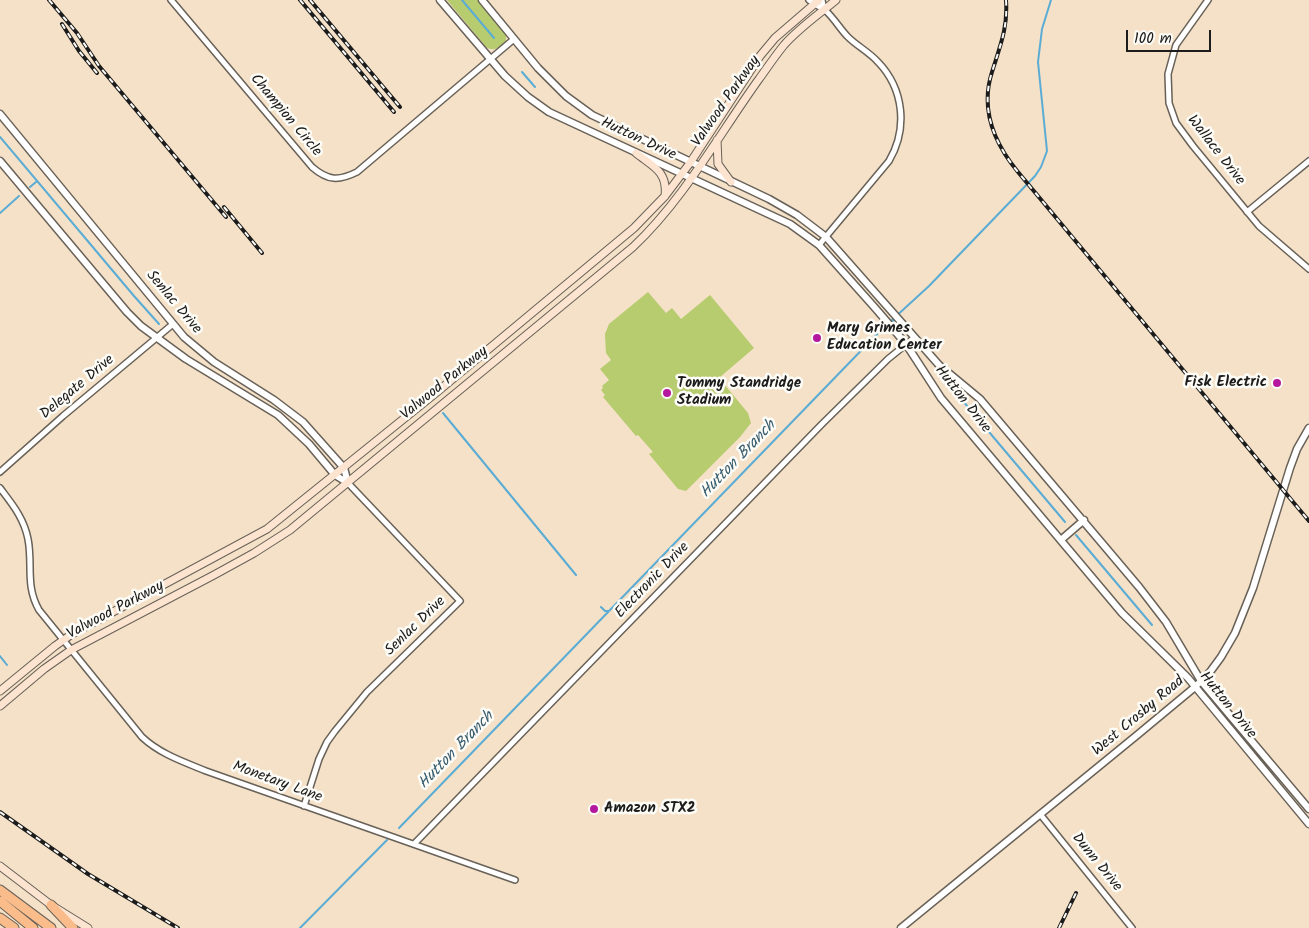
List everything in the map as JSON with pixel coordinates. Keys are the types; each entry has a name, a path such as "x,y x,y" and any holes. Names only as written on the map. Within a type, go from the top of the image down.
{"highway":[{"path":"0,890 52,928"},
{"path":"0,901 33,928"},
{"path":"51,905 73,928"},
{"path":"0,918 14,928"}],"main road":[{"name":"Valwood Parkway","path":"0,706 44,669 71,650 275,540 348,483 570,300 648,232 667,212 784,46 798,31 836,0"},
{"name":"Valwood Parkway","path":"2,690 63,640 81,628 168,584 267,529 335,476 641,222 665,196 690,163 760,56 775,38 816,1"},
{"path":"717,140 718,164 731,182"},
{"path":"636,153 660,172 665,180 665,196"},
{"path":"561,289 570,300"},
{"path":"437,392 446,402"},
{"path":"267,529 275,540"},
{"path":"168,584 174,596"},
{"path":"2,690 11,697"},
{"path":"0,866 51,905 88,928"}],"street":[{"name":"Champion Circle","path":"171,0 312,167 320,174 334,179 345,178 357,172 514,39"},
{"name":"Hutton Drive","path":"440,0 505,76 548,112 790,224 819,245 900,336 941,398 1062,539 1122,613 1170,658 1308,820"},
{"name":"Hutton Drive","path":"482,0 538,68 566,96 592,116 769,199 797,215 826,237 914,338 939,364 980,399 1084,520 1166,622 1201,681 1309,809"},
{"name":"Wallace Drive","path":"1208,0 1176,46 1168,74 1169,103 1176,123 1259,226 1309,269"},
{"path":"816,1 849,38 881,66 896,91 901,125 897,145 892,157 881,173 819,245"},
{"path":"816,1 824,10"},
{"name":"Senlac Drive","path":"0,114 184,337 214,362 304,422 344,468 348,483"},
{"name":"Senlac Drive","path":"0,161 127,312 156,338 186,359 264,406 289,425 309,444 335,476 348,483 460,602 367,692 335,731 319,759 304,806"},
{"path":"1247,212 1309,161"},
{"name":"Delegate Drive","path":"0,472 173,324"},
{"name":"Electronic Drive","path":"414,844 822,424 888,359 914,338"},
{"path":"264,406 269,397"},
{"name":"West Crosby Road","path":"901,928 1195,687 1221,657 1235,633 1253,588 1290,468 1297,449 1309,428"},
{"name":"Monetary Lane","path":"0,488 19,514 25,527 28,542 29,585 41,614 151,746 206,771 515,880"},
{"path":"1062,539 1084,520"},
{"path":"1254,758 1261,752"},
{"name":"Dunn Drive","path":"1040,814 1132,928"}],"green space":[{"path":"447,0 478,0 506,33 506,41 497,49 486,47"},
{"name":"Tommy Standridge Stadium","path":"648,292 666,313 672,308 681,319 710,295 754,348 719,378 748,413 751,423 740,437 686,491 678,489 649,454 653,452 638,435 636,436 603,397 605,395 601,390 602,386 609,380 600,369 611,360 606,353 605,334 609,324"}],"waterway":[{"path":"462,0 494,38"},
{"name":"Hutton Branch","path":"399,828 881,330 929,286 1035,176 1041,167 1047,151 1038,62 1042,29 1051,0"},
{"path":"522,72 535,87"},
{"path":"0,137 159,324"},
{"path":"30,187 36,182"},
{"path":"0,213 19,196"},
{"path":"892,320 900,329"},
{"path":"957,394 1065,522"},
{"path":"443,413 576,575"},
{"path":"1076,535 1152,625"},
{"name":"Hutton Branch","path":"601,607 605,611 609,611"},
{"path":"0,656 7,665"},
{"path":"300,928 387,840"}],"railway":[{"path":"49,0 77,33 99,66 226,217"},
{"path":"300,0 394,112"},
{"path":"310,0 400,107"},
{"path":"1006,0 1005,28 992,72 988,99 992,125 1002,149 1018,172 1309,521"},
{"path":"62,24 79,51 97,73"},
{"path":"224,207 262,253"},
{"path":"0,812 88,874 178,928"},
{"path":"1059,928 1076,893"}],"place":[{"name":"Mary Grimes Education Center","path":"817,338"},
{"name":"Fisk Electric","path":"1277,383"},
{"name":"Tommy Standridge Stadium","path":"667,393"},
{"name":"Amazon STX2","path":"594,809"}]}
